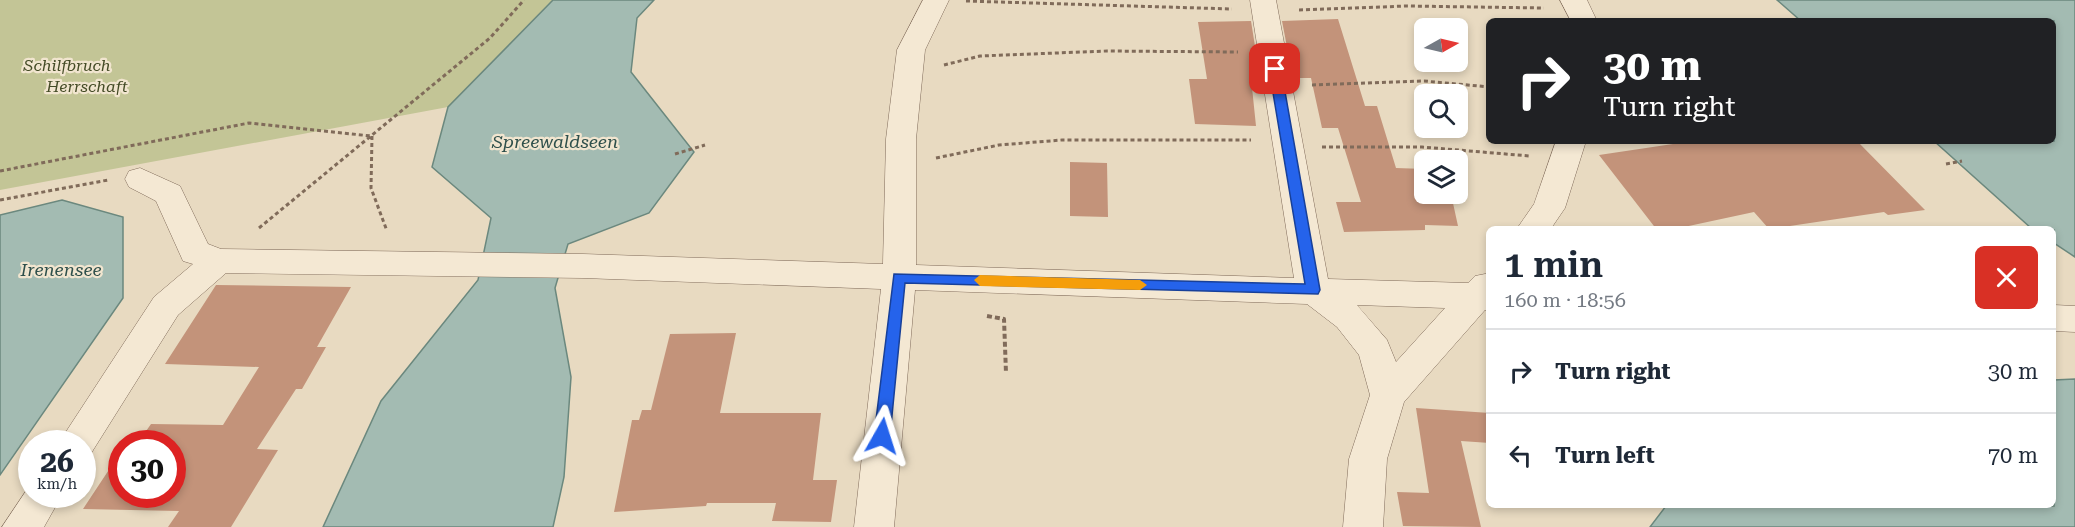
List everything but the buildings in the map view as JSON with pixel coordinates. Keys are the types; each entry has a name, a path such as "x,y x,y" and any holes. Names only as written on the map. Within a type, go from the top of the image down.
{"street":[{"path":"874,527 899,278 900,165 908,74 911,50 936,0"},
{"path":"1264,5 1313,290 1349,318 1375,350 1388,395"},
{"path":"1535,226 1549,208 1568,150"},
{"path":"140,179 169,194 195,252 219,261 583,266 1313,290 1486,292"},
{"path":"86,430 166,306 219,261"},
{"path":"1363,527 1368,459 1388,395 1486,292"},
{"path":"2056,318 2075,319"},
{"path":"22,527 34,508"}],"path":[{"path":"219,261 490,38 524,0"},
{"path":"959,0 1188,6 1407,6 1579,10"},
{"path":"908,74 980,56 1107,51 1272,52"},
{"path":"1278,86 1424,81 1486,87"},
{"path":"0,171 249,123 372,136"},
{"path":"372,136 371,188 390,241 435,264"},
{"path":"900,165 998,146 1176,138 1288,144 1568,150"},
{"path":"675,154 705,145"},
{"path":"1946,164 1962,161"},
{"path":"0,200 96,180 140,179"},
{"path":"982,315 1004,319 1006,373"}],"green space":[{"name":"Herrschaft","path":"0,0 553,0 448,107 0,190"}],"water":[{"name":"Spreewaldseen","path":"553,0 654,0 637,18 631,72 694,152 649,213 568,244 555,288 571,377 564,477 553,527 323,527 381,401 478,280 491,218 432,167 448,107"},
{"path":"1777,0 2075,0 2075,257 2056,244 2056,226 2029,226 1937,144 2056,144 2056,18 1798,18"},
{"name":"Irenensee","path":"62,200 123,217 123,298 31,430 18,430 18,449 0,475 0,215"},
{"path":"2075,379 2075,527 1650,527 1664,508 2056,508 2056,380"}],"slow traffic":[{"path":"980,280 1140,285"}],"route":[{"path":"882,436 899,278 1313,290 1275,69"}],"park label":[{"name":"Schilfbruch","path":"67,65"}]}
